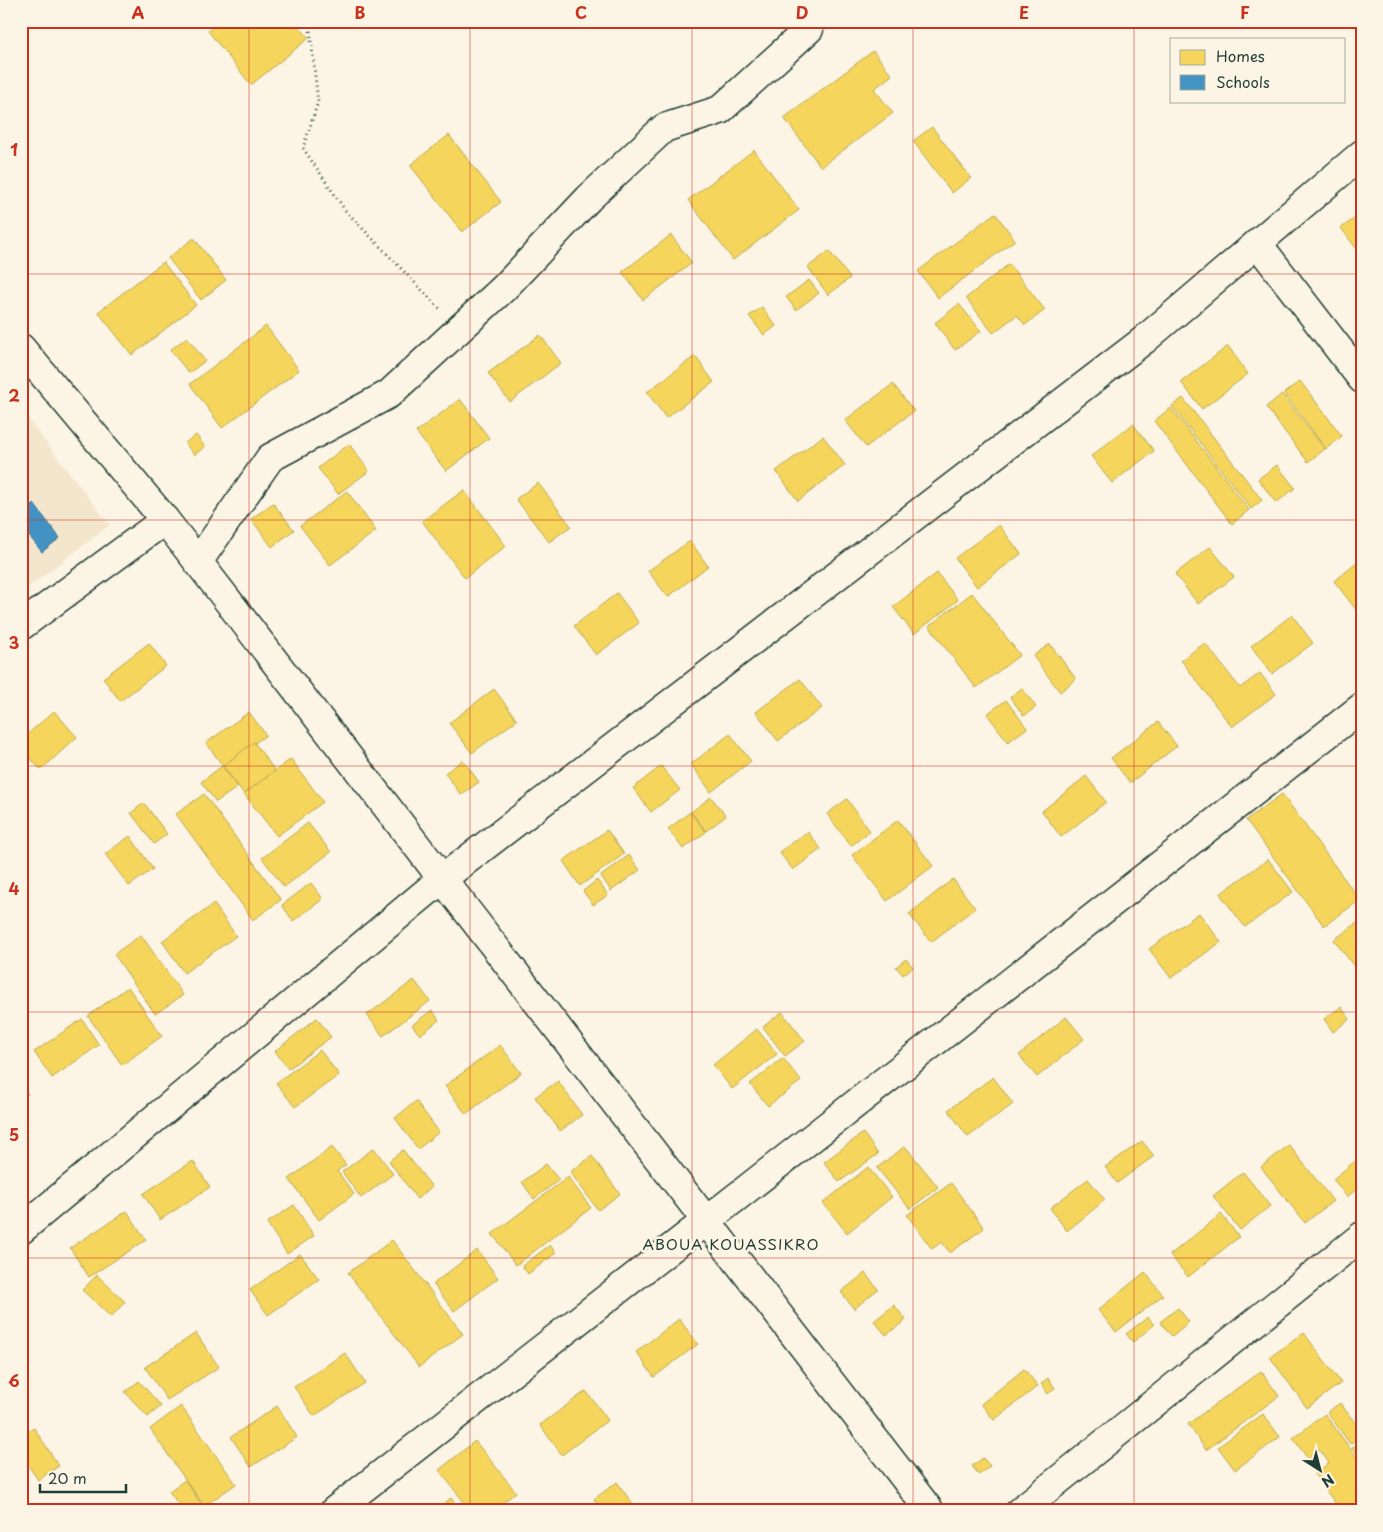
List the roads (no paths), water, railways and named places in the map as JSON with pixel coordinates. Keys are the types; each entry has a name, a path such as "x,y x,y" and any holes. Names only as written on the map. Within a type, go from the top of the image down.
{"street":[{"path":"198,562 270,458 389,394 504,288 589,198 664,128 720,110 809,29"},
{"path":"21,1230 442,879 1144,340 1362,154"},
{"path":"1258,244 1362,379"},
{"path":"21,348 198,562 930,1511"},
{"path":"21,626 165,520"},
{"path":"334,1511 1362,707"},
{"path":"1020,1511 1362,1236"}],"district":[{"name":"ABOUA KOUASSIKRO","path":"731,1243"}]}
